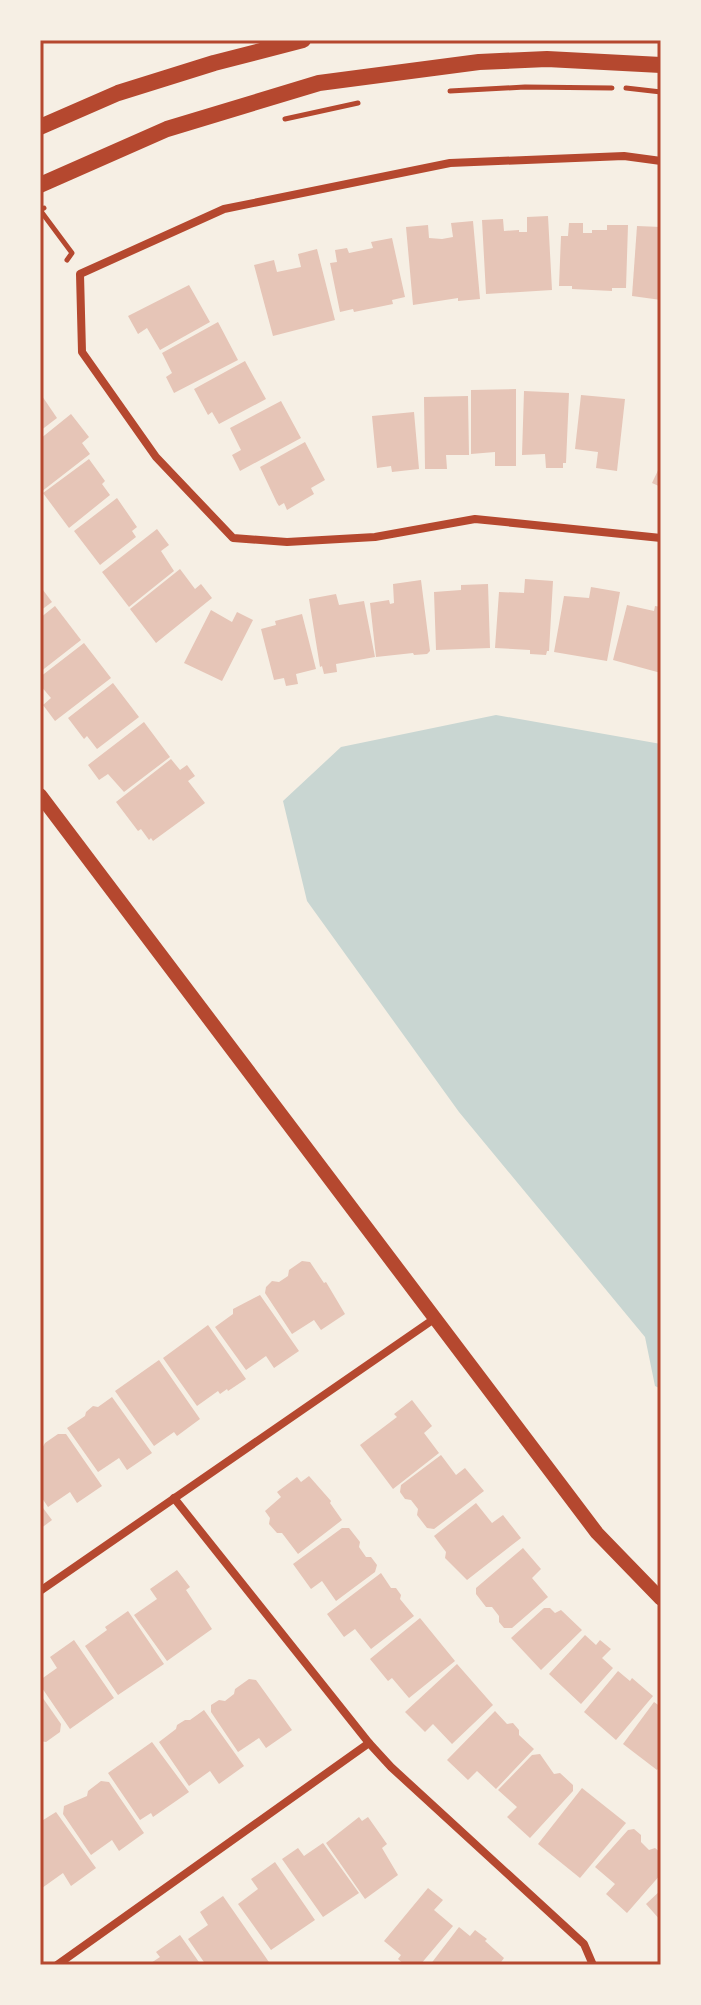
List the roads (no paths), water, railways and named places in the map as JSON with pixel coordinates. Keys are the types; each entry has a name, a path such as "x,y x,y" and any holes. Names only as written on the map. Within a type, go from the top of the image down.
{"main road":[{"path":"40,127 118,93 214,63 303,40"},
{"path":"40,185 167,129 319,83 479,62 561,60 661,65"}],"street":[{"path":"661,161 624,156 450,163 224,209 80,274 82,352 156,457 233,538 287,542 375,537 475,519 661,538"},
{"path":"40,795 597,1533 661,1599"},
{"path":"40,1591 434,1319"},
{"path":"174,1498 369,1743 391,1767 584,1944 593,1965"},
{"path":"57,1965 369,1743"}]}
